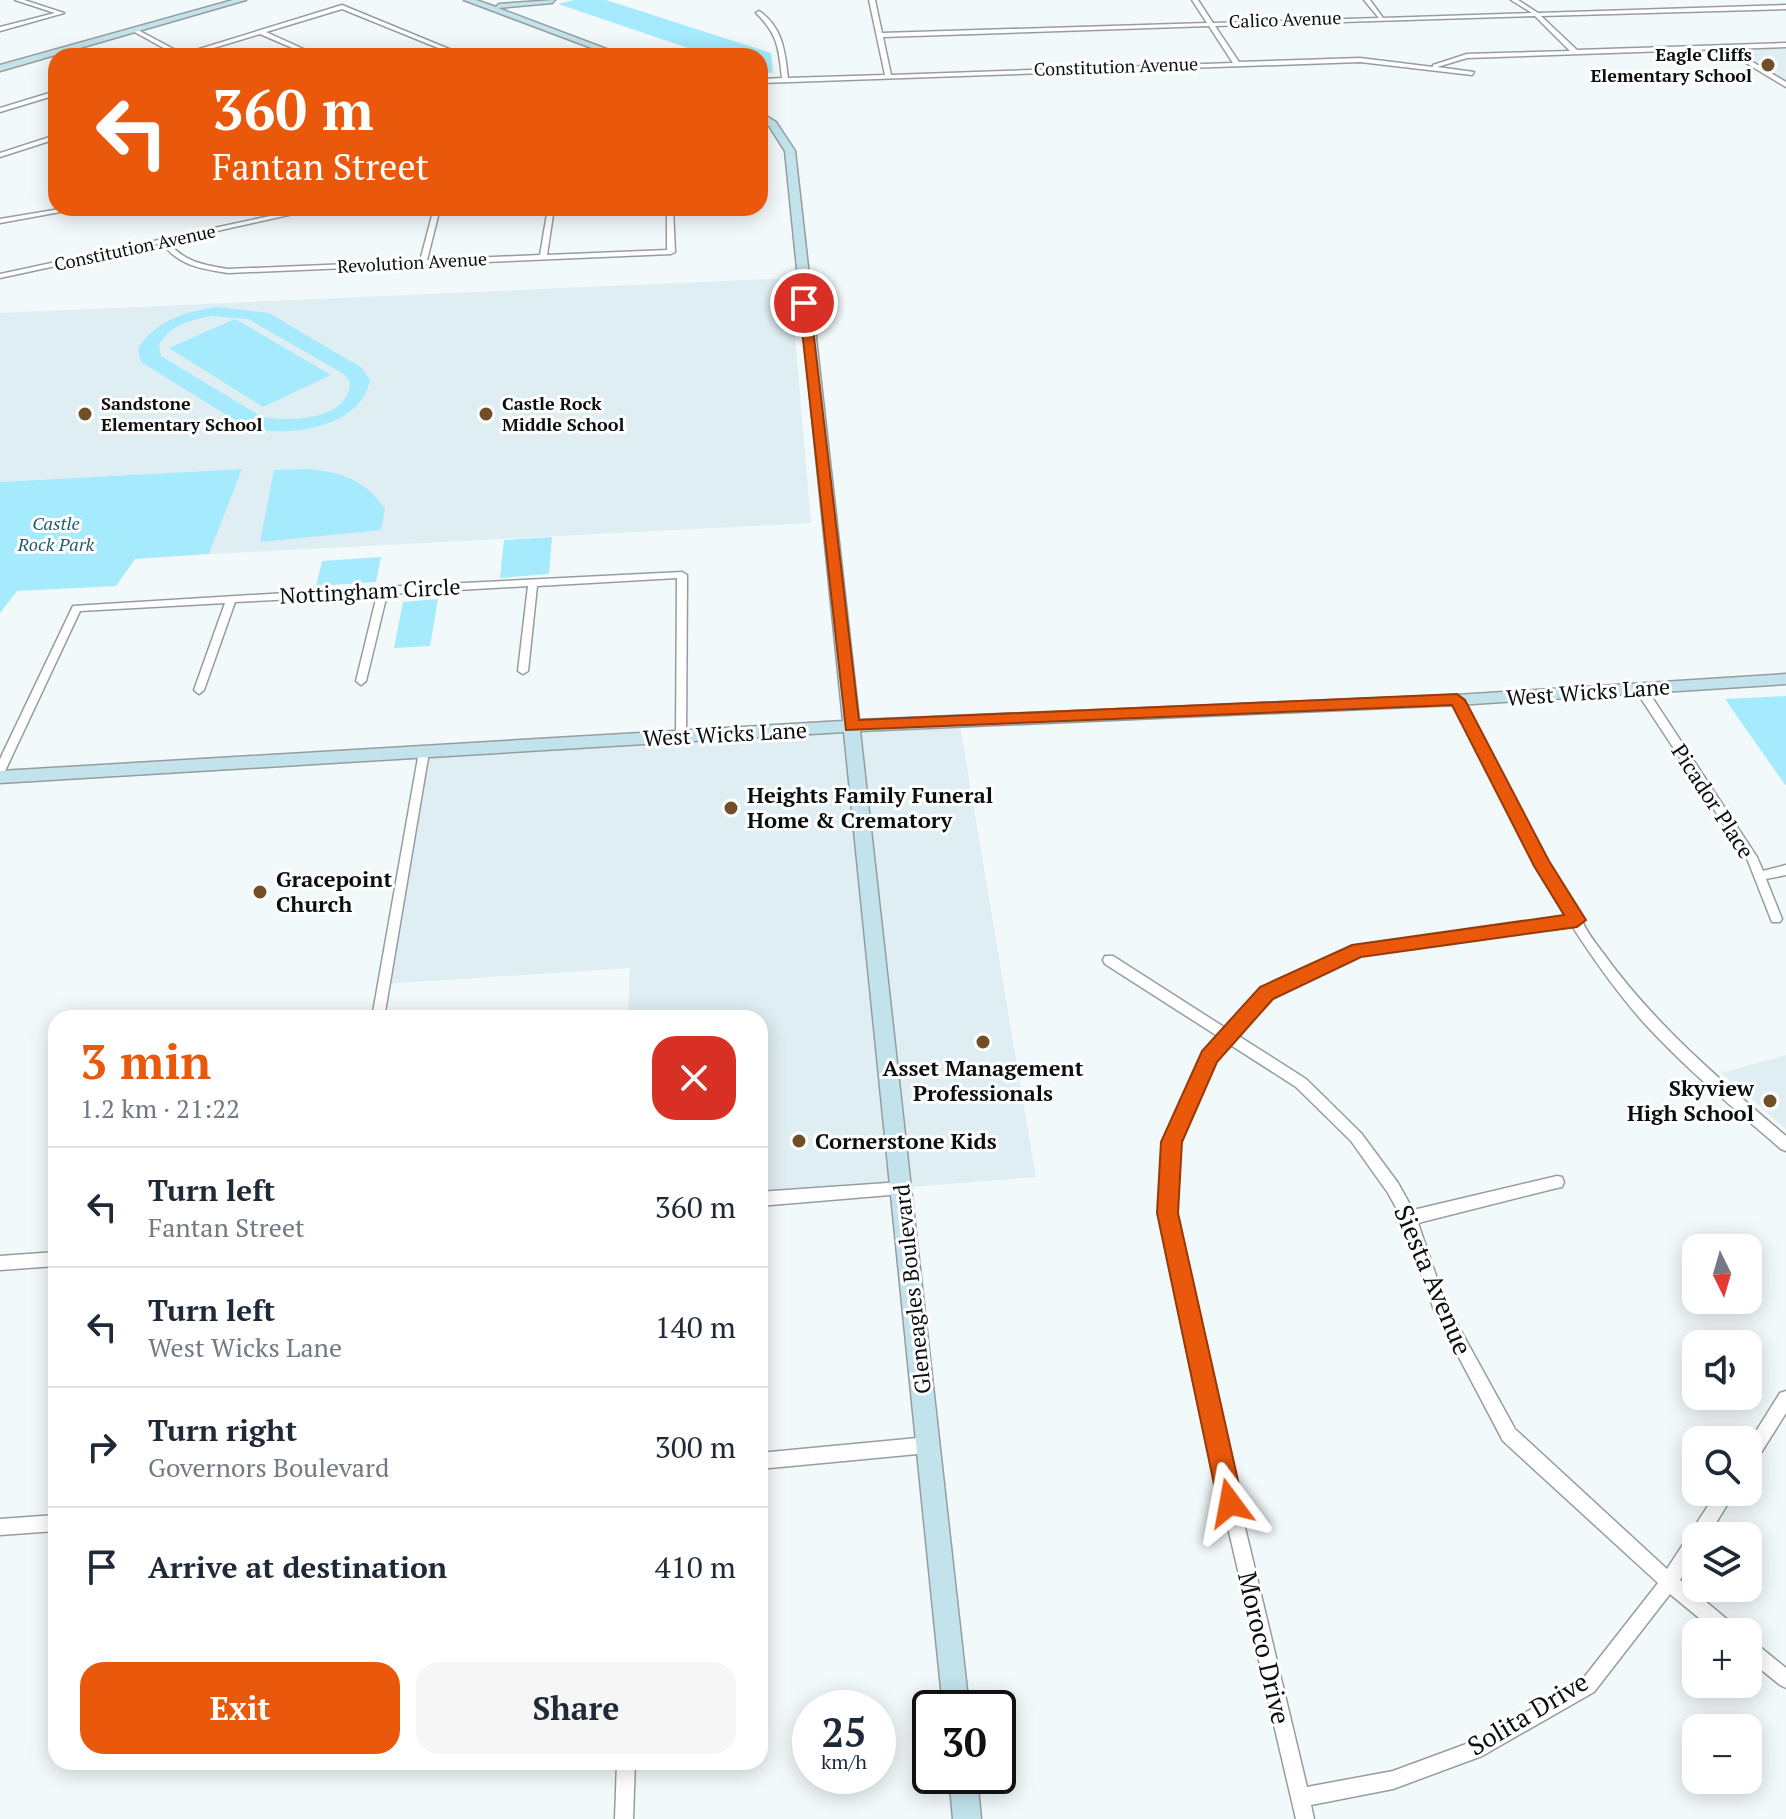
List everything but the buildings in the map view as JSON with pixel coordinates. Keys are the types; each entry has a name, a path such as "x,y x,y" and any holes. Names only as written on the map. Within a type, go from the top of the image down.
{"main road":[{"path":"71,48 242,0"},
{"path":"468,0 599,48"},
{"path":"480,4 507,7 553,0"},
{"path":"505,13 553,0"},
{"path":"535,25 533,12 553,0"},
{"path":"0,68 48,54"},
{"name":"Gleneagles Boulevard","path":"768,121 790,151 954,1690"},
{"name":"West Wicks Lane","path":"0,774 852,726 1457,700 1786,679"},
{"path":"965,1794 967,1819"}],"street":[{"path":"872,0 888,75"},
{"path":"1195,0 1236,63"},
{"path":"1367,0 1381,17"},
{"path":"1514,0 1535,13 1574,51"},
{"path":"0,29 61,13 24,1"},
{"path":"208,48 342,7 443,48"},
{"name":"Calico Avenue","path":"880,35 1381,17 1786,7"},
{"path":"759,13 774,25 781,37 785,79"},
{"path":"134,30 167,48"},
{"path":"261,32 298,48"},
{"path":"1435,66 1467,56 1786,45"},
{"path":"1724,47 1786,85"},
{"name":"Constitution Avenue","path":"768,80 1360,60 1435,66 1472,73"},
{"path":"0,110 48,95"},
{"path":"0,155 48,140"},
{"path":"0,221 48,213"},
{"name":"Constitution Avenue","path":"0,276 280,216"},
{"path":"423,263 435,216"},
{"path":"543,257 550,216"},
{"name":"Revolution Avenue","path":"164,241 174,256 194,267 228,271 671,252 670,216"},
{"name":"Nottingham Circle","path":"0,774 76,608 383,590 682,575 681,737"},
{"path":"523,671 533,582"},
{"path":"361,681 383,590"},
{"path":"199,690 231,599"},
{"name":"Picador Place","path":"1640,688 1760,876 1776,919"},
{"path":"1457,700 1542,866 1612,975 1677,1050 1786,1145"},
{"path":"379,1010 424,752"},
{"path":"1760,876 1786,870"},
{"name":"Moroco Drive","path":"1305,1819 1196,1356 1167,1213 1172,1142 1209,1057 1267,993 1358,950 1577,920"},
{"name":"Siesta Avenue","path":"1109,960 1301,1083 1327,1108 1365,1150 1409,1218 1439,1305 1509,1435 1712,1618"},
{"path":"1409,1218 1557,1182"},
{"path":"768,1198 902,1188"},
{"path":"0,1263 48,1260"},
{"path":"1762,1436 1786,1399"},
{"path":"768,1460 928,1445"},
{"path":"0,1527 48,1524"},
{"name":"Solita Drive","path":"1299,1798 1393,1780 1482,1747 1588,1686 1682,1562"},
{"path":"1762,1659 1786,1679"},
{"path":"624,1819 626,1770"}],"shaded area":[{"name":"Eagle Cliffs Elementary School","path":"1786,45 1786,85 1724,47"},
{"name":"Castle Rock Middle School","path":"790,278 811,523 209,554 242,469 0,482 0,313"},
{"path":"959,720 1036,1177 768,1198 768,1010 628,1010 630,968 384,984 424,752"},
{"name":"Skyview High School","path":"1786,1055 1786,1129 1721,1073"}],"green space":[{"path":"574,0 606,0 755,48 688,48 558,4"},
{"path":"768,52 771,53 773,73 768,73"},
{"path":"216,307 269,313 362,368 370,380 364,397 352,410 320,426 300,430 262,430 246,427 141,362 138,349 162,324","holes":["211,316 248,319 344,374 350,382 347,395 340,405 328,412 300,419 260,416 161,356 159,345 163,338 181,324"]},
{"path":"235,319 331,375 263,407 169,348"},
{"name":"Castle Rock Park","path":"242,469 209,554 135,559 116,586 17,591 0,613 0,482"},
{"path":"307,469 342,475 361,484 385,509 381,530 260,542 274,470"},
{"path":"552,537 549,574 500,578 504,540"},
{"path":"381,557 376,582 316,586 322,561"},
{"path":"438,599 430,646 394,648 403,602"},
{"path":"1786,696 1786,786 1725,699"}],"place":[{"name":"Eagle Cliffs Elementary School","path":"1768,65"},
{"name":"Sandstone Elementary School","path":"85,414"},
{"name":"Castle Rock Middle School","path":"486,414"},
{"name":"Heights Family Funeral Home & Crematory","path":"731,808"},
{"name":"Gracepoint Church","path":"260,892"},
{"name":"Asset Management Professionals","path":"983,1042"},
{"name":"Skyview High School","path":"1770,1101"},
{"name":"Cornerstone Kids","path":"799,1141"}],"route":[{"path":"804,303 852,726 1457,700 1542,866 1577,920 1358,950 1267,993 1209,1057 1172,1142 1167,1213 1230,1503"}]}
